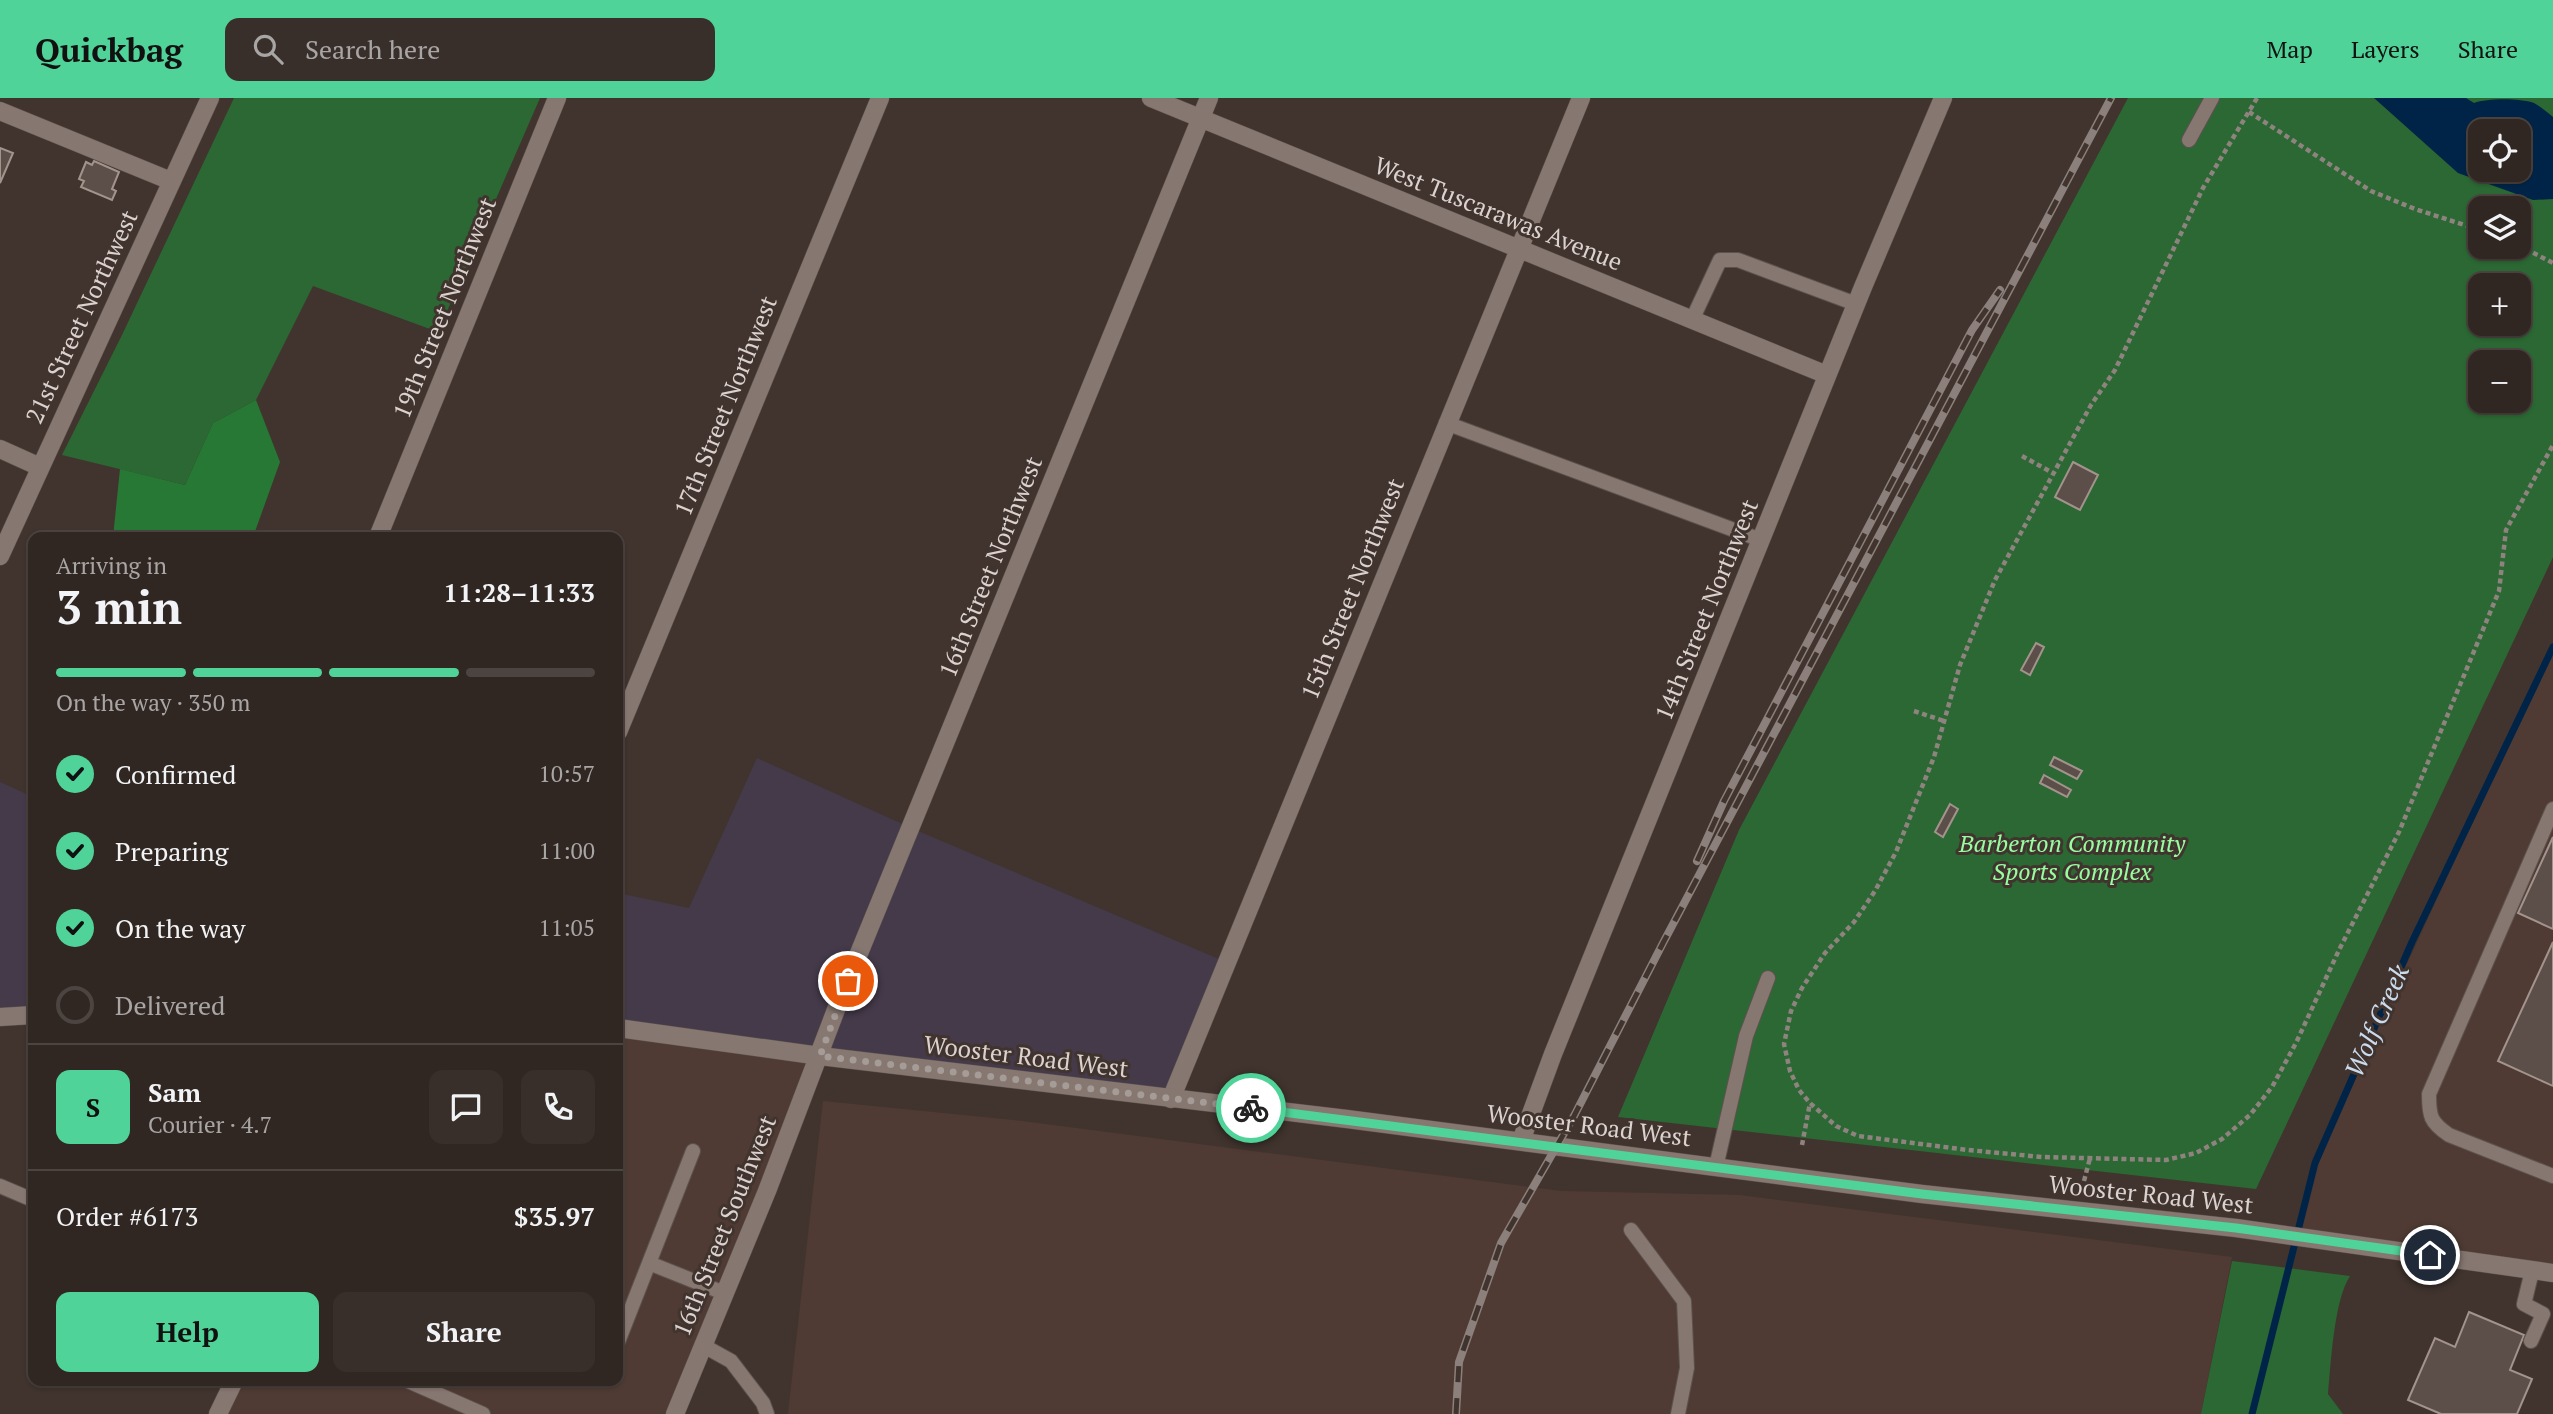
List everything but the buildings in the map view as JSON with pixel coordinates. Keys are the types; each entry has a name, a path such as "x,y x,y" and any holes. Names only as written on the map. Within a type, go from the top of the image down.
{"street":[{"name":"21st Street Northwest","path":"0,556 210,98"},
{"name":"19th Street Northwest","path":"380,532 558,98"},
{"name":"17th Street Northwest","path":"623,720 880,98"},
{"name":"West Tuscarawas Avenue","path":"1151,98 1827,375"},
{"name":"16th Street Northwest","path":"820,1056 837,1007 1209,98"},
{"name":"15th Street Northwest","path":"1171,1099 1581,98"},
{"name":"14th Street Northwest","path":"1521,1141 1553,1054 1827,375 1943,98"},
{"path":"0,111 170,181"},
{"path":"0,449 40,467"},
{"path":"0,1017 28,1015"},
{"name":"Wooster Road West","path":"623,1029 820,1056 1521,1141 1922,1194 2236,1228 2553,1273"},
{"name":"16th Street Southwest","path":"675,1414 820,1056"},
{"path":"218,1414 232,1386"}],"lane":[{"path":"2189,140 2213,98"},
{"path":"1692,320 1720,260 1738,260 1856,304"},
{"path":"1446,423 1761,540"},
{"path":"2553,809 2429,1094 2429,1112 2435,1125 2449,1135 2553,1176"},
{"path":"1716,1167 1746,1036 1769,978"},
{"path":"623,1329 693,1151"},
{"path":"0,1186 28,1198"},
{"path":"1632,1230 1685,1301 1687,1368 1678,1414"},
{"path":"649,1263 724,1293"},
{"path":"2531,1341 2543,1314 2524,1304 2532,1271"},
{"path":"702,1345 731,1361 763,1403 767,1414"},
{"path":"419,1386 483,1414"}],"path":[{"path":"2257,98 2203,188 2120,359 2053,473 1983,605 1960,665 1934,757 1896,852 1875,891 1854,922 1825,953 1802,988 1791,1011 1784,1044 1790,1072 1799,1090 1810,1103 1836,1126 1858,1136 1968,1150 2090,1158 2166,1160 2196,1153 2222,1139 2250,1115 2272,1087 2296,1043 2339,950 2399,832 2499,591 2506,530 2553,445"},
{"path":"2249,112 2371,191 2468,226"},
{"path":"2531,252 2553,263"},
{"path":"2022,456 2053,473"},
{"path":"1914,711 1944,721"},
{"path":"1802,1145 1810,1103"},
{"path":"2084,1181 2090,1158"}],"shaded area":[{"path":"2553,648 2553,1273 2299,1237 2315,1163"},
{"path":"757,758 911,828 1226,962 1171,1099 623,1029 623,894 689,908"},
{"path":"0,782 28,795 28,1009 0,1011"},
{"path":"623,1028 820,1056 675,1414 218,1414 232,1386 623,1386"},
{"path":"823,1101 1022,1121 1561,1191 1739,1195 2232,1257 2201,1414 788,1414"}],"green space":[{"path":"234,98 540,98 438,332 313,286 256,400 213,423 185,485 62,455 122,335"},
{"name":"Barberton Community Sports Complex","path":"2128,98 2553,98 2553,557 2256,1189 1618,1117 1739,830"},
{"path":"256,400 280,462 255,532 114,532 120,469 185,485 213,423"},
{"path":"2232,1261 2350,1276 2337,1316 2328,1394 2343,1414 2201,1414"}],"water":[{"path":"2374,98 2466,98 2474,103 2495,99 2520,100 2534,103 2553,117 2553,199 2533,200 2531,196 2522,196 2483,182 2531,182 2531,119 2468,119 2468,177 2458,173"}],"waterway":[{"name":"Wolf Creek","path":"2252,1414 2315,1163 2412,942 2553,647"}],"railway":[{"path":"1456,1414 1459,1362 1501,1243 1574,1116 2111,98"},
{"path":"1697,861 1724,801 1972,330 2000,290"}],"way so far":[{"path":"848,981 820,1056 1251,1108"}],"route":[{"path":"1251,1108 1922,1194 2236,1228 2430,1255"}]}
